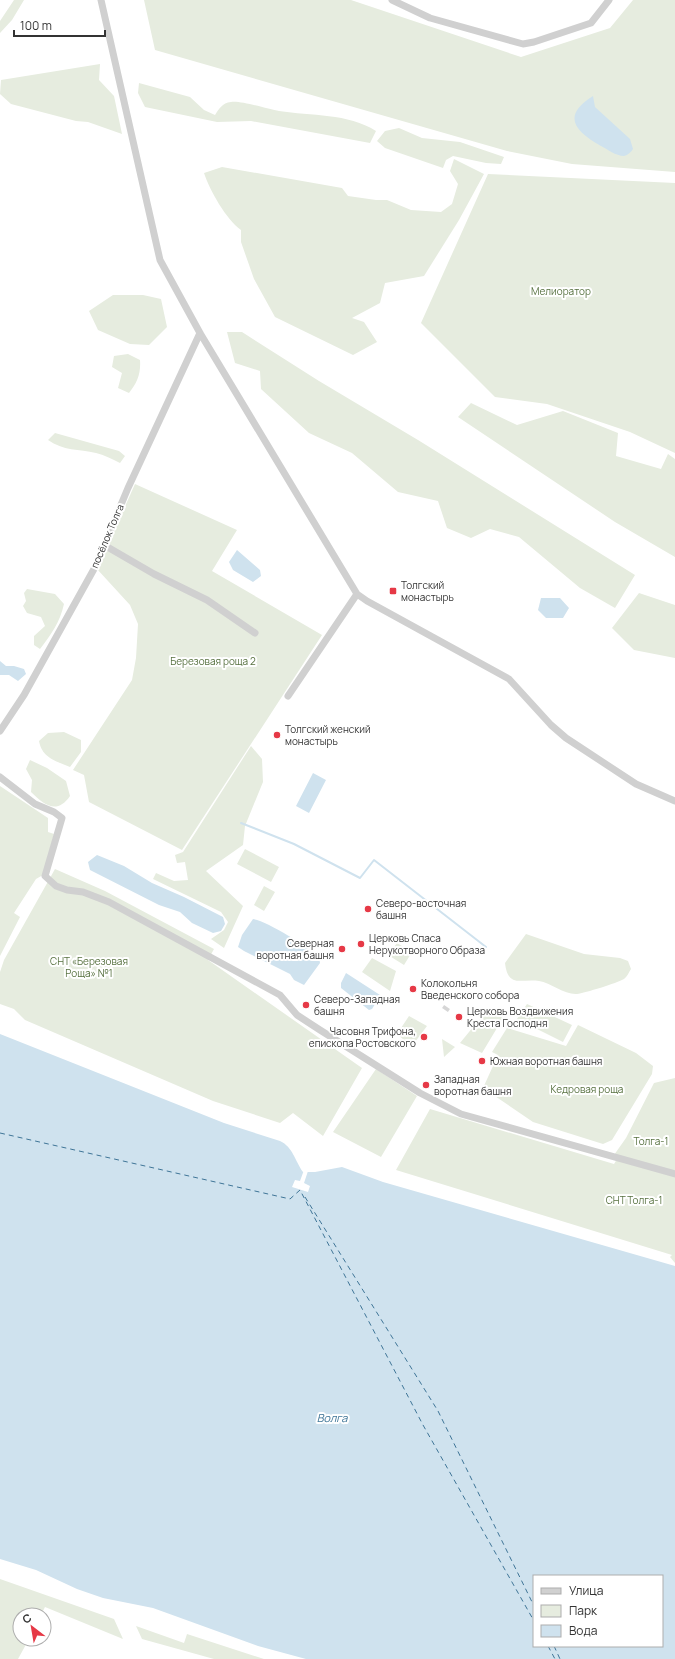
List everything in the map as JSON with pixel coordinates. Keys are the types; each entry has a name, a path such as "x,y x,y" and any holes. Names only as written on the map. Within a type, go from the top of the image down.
{"street":[{"path":"101,0 160,260 200,333 357,594 367,602 509,680 551,725 566,738 636,784 675,801"},
{"path":"392,0 430,18 523,44 534,42 591,23 610,0"},
{"name":"посёлок Толга","path":"0,731 41,665 94,569 128,488 200,333"},
{"path":"104,545 154,574 207,600 255,633"},
{"path":"288,696 357,594"},
{"path":"0,777 35,804 54,812 62,818 45,876 56,886 67,890 83,892 109,902 280,995 297,1015 420,1093 461,1114 675,1174"}],"green space":[{"path":"14,0 24,0 12,20 0,33 0,21"},
{"path":"144,0 351,0 521,57 610,28 633,0 675,0 675,172 572,164 507,151 155,50"},
{"path":"100,64 99,80 114,96 122,134 88,122 76,121 11,104 0,94 1,80"},
{"path":"139,83 190,97 204,110 215,115 223,105 228,103 247,103 291,113 341,118 365,125 376,131 370,143 251,121 217,122 145,107 138,93"},
{"path":"399,128 422,138 460,142 504,157 501,164 486,163 453,156 446,160 443,168 385,148 377,141 385,131"},
{"path":"454,159 484,174 459,220 424,276 385,283 380,303 352,318 364,322 377,342 353,355 275,317 254,279 241,242 241,230 224,212 210,188 204,173 222,167 342,188 348,196 387,200 411,210 441,212 452,204 458,184 450,171"},
{"name":"Мелиоратор","path":"488,174 675,183 675,453 630,432 547,404 495,397 421,323"},
{"path":"113,295 143,295 161,299 167,327 149,345 130,344 98,330 89,311"},
{"path":"227,332 242,332 635,575 615,608 580,588 519,537 490,529 471,538 447,528 438,501 398,492 352,453 309,433 261,389 260,371 235,363"},
{"path":"128,354 140,360 138,378 129,393 118,388 122,373 112,367 114,356"},
{"path":"471,403 517,425 563,411 618,433 616,456 661,469 668,454 675,459 675,557 615,522 458,417"},
{"path":"55,433 119,451 125,456 120,463 96,453 59,446 48,440"},
{"name":"Березовая роща 2","path":"135,484 237,530 212,571 322,635 182,850 89,802 84,775 73,770 132,680 136,658 138,624 130,605 97,569"},
{"path":"27,589 55,594 64,604 55,628 40,649 34,645 34,636 45,626 41,617 27,613 23,606 26,601 24,593"},
{"path":"639,593 675,605 675,658 634,650 612,628"},
{"path":"64,732 81,740 81,752 70,767 55,761 46,755 39,741 48,733"},
{"path":"251,746 262,759 263,782 245,826 243,845 206,871 243,906 224,948 211,939 224,930 228,922 221,912 153,879 156,873 174,881 188,880 185,862 177,863 175,855 183,852"},
{"path":"30,760 47,768 66,781 70,796 65,802 55,807 50,806 41,801 31,792 32,780 26,769"},
{"path":"0,786 48,818 48,832 54,834 43,875 36,879 14,913 20,917 0,956"},
{"path":"245,849 279,867 271,882 237,864"},
{"name":"СНТ «Березовая Роща» №1","path":"55,869 105,891 214,949 208,960 362,1068 323,1136 293,1113 280,1123 213,1101 25,1020 14,1009 0,1004 0,972 4,960"},
{"path":"264,886 275,892 264,911 254,905"},
{"path":"526,934 584,954 620,958 628,961 631,969 627,976 620,981 577,994 568,993 539,981 517,981 509,976 505,963"},
{"path":"397,943 412,952 404,965 388,955"},
{"path":"372,958 396,971 390,991 362,972"},
{"path":"527,1004 572,1025 563,1042 517,1019"},
{"path":"487,1010 503,1018 482,1053 460,1043"},
{"path":"409,1016 427,1026 415,1042 404,1040 397,1034"},
{"name":"Кедровая роща","path":"578,1025 636,1053 653,1066 652,1074 612,1140 603,1144 533,1122 483,1088 498,1055 492,1052 507,1028 566,1046"},
{"path":"442,1039 455,1047 444,1057"},
{"path":"376,1069 417,1096 381,1157 333,1132"},
{"name":"СНТ Толга-1","path":"675,1078 675,1263 670,1257 672,1255 396,1170 430,1109 614,1164 619,1156 614,1155 626,1138 654,1083"},
{"path":"0,1579 114,1619 123,1639 52,1610 52,1607 12,1607 12,1647 25,1647 18,1659 0,1659"},
{"path":"136,1626 184,1643 187,1634 264,1659 214,1659 142,1639"}],"water":[{"path":"593,96 595,107 630,139 633,149 627,155 618,155 592,140 584,135 575,123 577,110 583,103"},
{"path":"237,550 260,570 261,576 253,582 233,570 229,562"},
{"path":"541,598 560,598 569,608 563,618 546,618 538,610"},
{"path":"0,661 6,666 14,666 24,669 26,674 18,681 9,675 0,675"},
{"path":"313,773 326,780 309,813 296,806"},
{"path":"97,855 124,866 152,883 223,917 225,924 221,931 213,933 192,923 180,912 159,905 90,870 88,862"},
{"path":"253,919 268,924 288,935 319,957 320,963 304,985 294,980 290,974 238,947 242,935"},
{"path":"346,973 380,995 376,997 377,1001 372,1009 369,1010 341,988 341,983"},
{"name":"Волга","path":"0,1034 224,1123 280,1141 291,1151 303,1172 315,1172 342,1167 383,1182 675,1266 675,1659 306,1659 258,1646 153,1608 103,1598 77,1589 36,1570 0,1559"}],"pier":[{"path":"304,1170 308,1171 304,1183 310,1186 308,1192 292,1187 295,1180 300,1181"}],"waterway":[{"path":"241,823 294,844 360,878 374,860 486,947"}],"ferry route":[{"path":"0,1133 290,1199 300,1190 423,1425 533,1619"},
{"path":"305,1197 438,1411 533,1604"},
{"path":"549,1647 555,1659"},
{"path":"554,1647 560,1659"}],"place":[{"name":"Толгский монастырь","path":"393,591"},
{"name":"Толгский женский монастырь","path":"277,735"},
{"name":"Северо-восточная башня","path":"368,909"},
{"name":"Церковь Спаса Нерукотворного Образа","path":"361,944"},
{"name":"Северная воротная башня","path":"342,949"},
{"name":"Колокольня Введенского собора","path":"413,989"},
{"name":"Северо-Западная башня","path":"306,1005"},
{"name":"Церковь Воздвижения Креста Господня","path":"459,1017"},
{"name":"Часовня Трифона, епископа Ростовского","path":"424,1037"},
{"name":"Южная воротная башня","path":"482,1061"},
{"name":"Западная воротная башня","path":"426,1085"}],"park label":[{"name":"Толга-1","path":"651,1141"}]}
